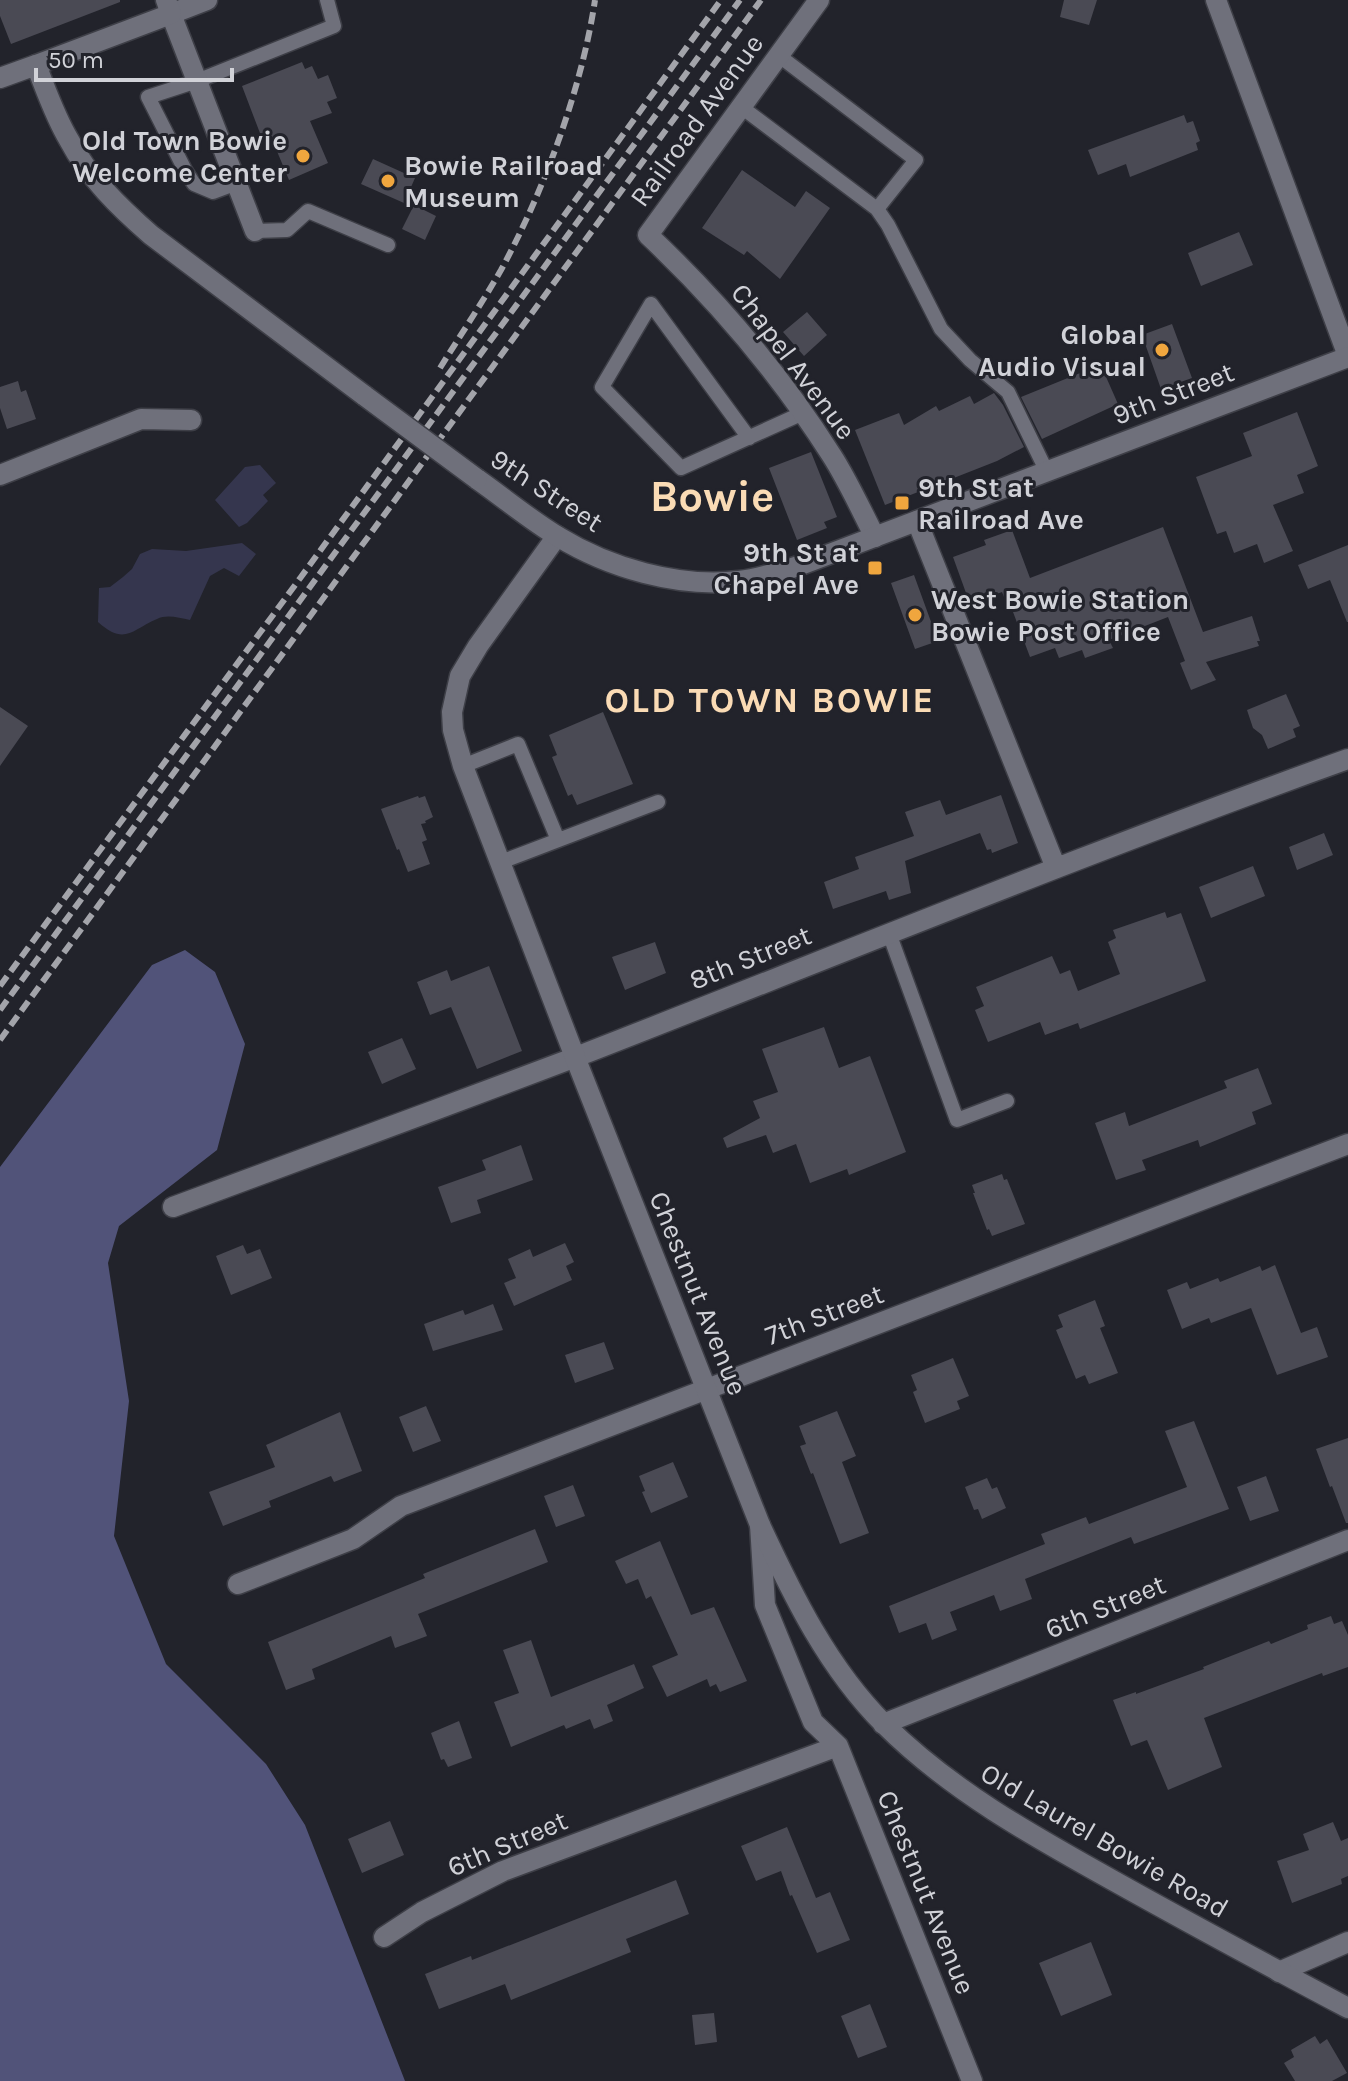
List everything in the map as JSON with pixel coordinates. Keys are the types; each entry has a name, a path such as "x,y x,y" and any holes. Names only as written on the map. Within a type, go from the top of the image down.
{"street":[{"path":"0,78 169,7 207,0"},
{"name":"Railroad Avenue","path":"648,235 819,0"},
{"path":"1223,2 1348,356"},
{"path":"169,7 255,231"},
{"name":"9th Street","path":"36,65 69,141 98,184 151,235 557,536 617,564 673,578 706,582 767,576 1348,356"},
{"name":"Chapel Avenue","path":"648,235 733,322 803,413 834,458 875,537"},
{"path":"0,475 141,419 191,420"},
{"path":"917,521 1056,868"},
{"name":"Chestnut Avenue","path":"557,536 460,676 452,712 453,730 463,766 575,1057 760,1525 765,1605 813,1722 838,1746 972,2081"},
{"name":"8th Street","path":"173,1207 575,1057 1210,808 1348,759"},
{"name":"7th Street","path":"238,1584 353,1539 401,1506 1348,1144"},
{"name":"Old Laurel Bowie Road","path":"760,1525 815,1634 848,1683 883,1724 954,1783 1027,1832 1348,2008"},
{"name":"6th Street","path":"883,1724 1348,1540"},
{"name":"6th Street","path":"384,1937 422,1912 503,1871 838,1746"},
{"path":"1279,1972 1348,1942"}],"lane":[{"path":"237,183 213,192 194,184 148,97 197,81 334,26 327,0"},
{"path":"778,55 916,160 877,209"},
{"path":"740,106 877,209 941,329 970,360 1008,392 1047,472"},
{"path":"255,231 287,230 308,211 388,245"},
{"path":"749,438 651,304 602,387 681,468 749,438 803,413"},
{"path":"463,766 518,744 558,840"},
{"path":"501,862 658,802"},
{"path":"889,933 957,1120 1007,1101"}],"shaded area":[{"path":"260,465 276,483 263,495 268,501 239,527 215,500 245,467"},
{"path":"242,543 256,554 239,576 224,568 210,576 190,620 161,618 128,634 115,633 98,622 99,588 110,587 123,577 132,569 140,554 152,549 186,551"},
{"path":"185,950 215,972 245,1044 217,1150 119,1226 108,1263 129,1401 114,1536 166,1664 266,1764 305,1825 405,2081 0,2081 0,1167 152,965"}],"building":[{"path":"0,0 120,2 11,44 0,16"},
{"path":"1064,0 1097,0 1089,25 1060,17"},
{"path":"302,62 305,69 312,66 318,79 328,75 337,98 327,102 332,113 310,121 328,163 289,180 271,137 263,141 242,86"},
{"path":"1184,115 1187,123 1193,121 1200,141 1196,143 1198,150 1130,177 1126,164 1098,175 1088,150"},
{"name":"Bowie Railroad Museum","path":"373,159 415,178 404,203 361,184"},
{"path":"742,170 795,207 806,191 830,208 780,279 747,251 744,255 702,228"},
{"path":"414,205 436,216 425,240 402,229"},
{"path":"1239,232 1253,265 1201,286 1188,253"},
{"path":"807,312 827,335 804,356 783,332"},
{"path":"1172,324 1192,378 1161,389 1142,335"},
{"path":"1090,369 1092,375 1103,370 1118,404 1042,439 1021,397"},
{"path":"18,381 21,392 26,390 36,419 7,429 0,408 0,387"},
{"path":"994,393 1024,447 997,461 885,505 855,430 899,413 904,425 936,406 939,411 970,396 974,404"},
{"path":"1297,412 1318,466 1297,475 1304,493 1273,505 1293,551 1264,563 1257,544 1234,553 1226,531 1217,534 1196,477 1252,456 1243,433"},
{"path":"811,452 837,517 824,522 827,528 797,540 769,468"},
{"path":"1163,527 1203,632 1252,616 1260,641 1257,641 1259,646 1206,662 1216,680 1191,690 1180,663 1185,661 1168,617 1109,640 1113,648 1085,658 1082,650 1059,658 1055,648 1030,657 1007,596 1004,597 1002,592 970,604 953,557 986,545 984,540 1012,530 1030,578"},
{"path":"1348,545 1347,622 1330,580 1308,589 1298,565"},
{"path":"914,575 938,641 915,649 891,583"},
{"path":"1286,694 1300,726 1293,729 1296,737 1268,749 1262,735 1253,728 1247,710"},
{"path":"0,707 28,726 0,766"},
{"path":"603,712 633,784 577,805 572,794 568,796 552,757 557,755 549,735"},
{"path":"1001,795 1018,843 992,853 991,849 987,850 980,833 905,861 911,893 889,900 886,891 833,909 824,882 859,869 855,857 914,836 905,812 940,800 946,815"},
{"path":"425,796 433,817 421,824 427,840 422,842 430,864 408,872 381,809"},
{"path":"1324,833 1333,855 1297,870 1289,847"},
{"path":"1253,866 1265,896 1211,918 1199,887"},
{"path":"1165,912 1167,918 1181,913 1206,981 1080,1029 1078,1023 1045,1035 1040,1022 988,1042 975,1010 984,1006 976,987 1052,956 1060,974 1070,970 1078,991 1120,974 1108,942 1116,938 1113,930"},
{"path":"655,942 666,973 625,990 612,957"},
{"path":"489,966 522,1051 477,1069 451,1007 430,1015 417,982 447,970 451,981"},
{"path":"824,1027 839,1068 870,1056 906,1152 849,1175 847,1169 810,1183 796,1144 773,1153 766,1135 727,1148 723,1138 760,1118 753,1101 778,1092 762,1049"},
{"path":"402,1038 416,1069 382,1084 368,1052"},
{"path":"1258,1068 1272,1104 1252,1112 1256,1124 1200,1147 1198,1140 1142,1160 1146,1170 1116,1180 1095,1123 1125,1112 1129,1126 1227,1088 1224,1081"},
{"path":"521,1145 533,1180 477,1200 481,1213 451,1223 438,1187 486,1170 482,1160"},
{"path":"1002,1174 1004,1180 1007,1179 1025,1224 992,1236 987,1230 972,1185"},
{"path":"565,1243 574,1262 566,1266 572,1280 514,1306 504,1283 516,1278 508,1259 530,1249 533,1257"},
{"path":"243,1245 247,1254 260,1249 272,1278 231,1295 216,1256"},
{"path":"1275,1265 1301,1333 1317,1327 1328,1357 1277,1375 1251,1308 1211,1323 1209,1318 1182,1329 1167,1290 1187,1282 1190,1289 1218,1278 1220,1282 1260,1266 1262,1271"},
{"path":"1095,1300 1105,1326 1100,1328 1118,1373 1089,1384 1085,1375 1076,1379 1056,1330 1063,1327 1058,1315"},
{"path":"493,1304 503,1330 433,1351 424,1324 463,1310 465,1315"},
{"path":"604,1342 614,1369 575,1383 565,1355"},
{"path":"953,1358 969,1396 957,1401 960,1409 925,1423 913,1392 917,1390 911,1375"},
{"path":"426,1406 441,1441 413,1452 399,1417"},
{"path":"837,1411 856,1456 842,1462 869,1533 840,1544 800,1446 806,1444 799,1426"},
{"path":"340,1412 362,1471 334,1482 331,1476 269,1501 271,1507 223,1526 209,1492 275,1467 266,1445"},
{"path":"1194,1421 1229,1509 1134,1544 1131,1537 1025,1579 1032,1599 1000,1611 994,1595 950,1612 957,1630 932,1640 926,1623 899,1633 889,1606 1045,1544 1041,1534 1086,1517 1089,1524 1187,1487 1165,1431"},
{"path":"1348,1438 1348,1523 1346,1523 1316,1449"},
{"path":"673,1462 688,1497 651,1513 639,1476"},
{"path":"1266,1476 1279,1511 1250,1521 1237,1487"},
{"path":"987,1478 992,1489 997,1487 1006,1508 982,1519 978,1509 974,1510 965,1487"},
{"path":"573,1485 585,1516 556,1527 544,1496"},
{"path":"535,1529 548,1562 418,1614 427,1636 395,1648 391,1636 312,1669 315,1679 286,1690 268,1642"},
{"path":"660,1541 691,1615 714,1607 747,1681 720,1692 716,1684 710,1687 707,1679 667,1697 652,1666 678,1655 651,1596 646,1599 638,1579 626,1584 615,1561"},
{"path":"1331,1616 1334,1624 1342,1621 1348,1635 1348,1667 1323,1676 1322,1673 1204,1718 1222,1767 1168,1790 1147,1740 1131,1746 1113,1700 1204,1669 1269,1641 1271,1644"},
{"path":"531,1640 551,1697 634,1664 644,1688 607,1705 613,1721 594,1729 590,1719 566,1729 564,1725 511,1747 494,1702 519,1693 503,1650"},
{"path":"459,1721 472,1758 448,1767 444,1759 441,1760 431,1733"},
{"path":"390,1821 404,1855 362,1873 348,1839"},
{"path":"1333,1822 1341,1841 1348,1838 1348,1876 1341,1879 1342,1884 1292,1903 1277,1861 1309,1850 1303,1834"},
{"path":"787,1827 816,1898 830,1892 850,1940 817,1953 781,1871 756,1881 741,1846"},
{"path":"676,1880 689,1914 626,1939 631,1952 511,2000 505,1984 439,2009 425,1974 471,1956 472,1960"},
{"path":"1091,1942 1112,1995 1061,2016 1039,1963"},
{"path":"870,2004 887,2047 858,2058 841,2016"},
{"path":"714,2013 717,2042 695,2045 692,2015"},
{"path":"1315,2036 1320,2044 1327,2039 1347,2073 1332,2081 1295,2081 1284,2063 1294,2057 1291,2050"}],"railway":[{"path":"440,368 501,270 532,207 571,103 595,0"},
{"path":"0,986 721,0"},
{"path":"0,1010 740,0"},
{"path":"0,1040 761,0"}],"place":[{"name":"Old Town Bowie Welcome Center","path":"303,156"},
{"name":"Bowie Railroad Museum","path":"388,181"},
{"name":"Global Audio Visual","path":"1162,350"},
{"name":"9th St at Railroad Ave","path":"902,503"},
{"name":"9th St at Chapel Ave","path":"875,568"},
{"name":"West Bowie Station Bowie Post Office","path":"915,615"}],"district":[{"name":"Bowie","path":"712,496"},
{"name":"OLD TOWN BOWIE","path":"770,699"}]}
